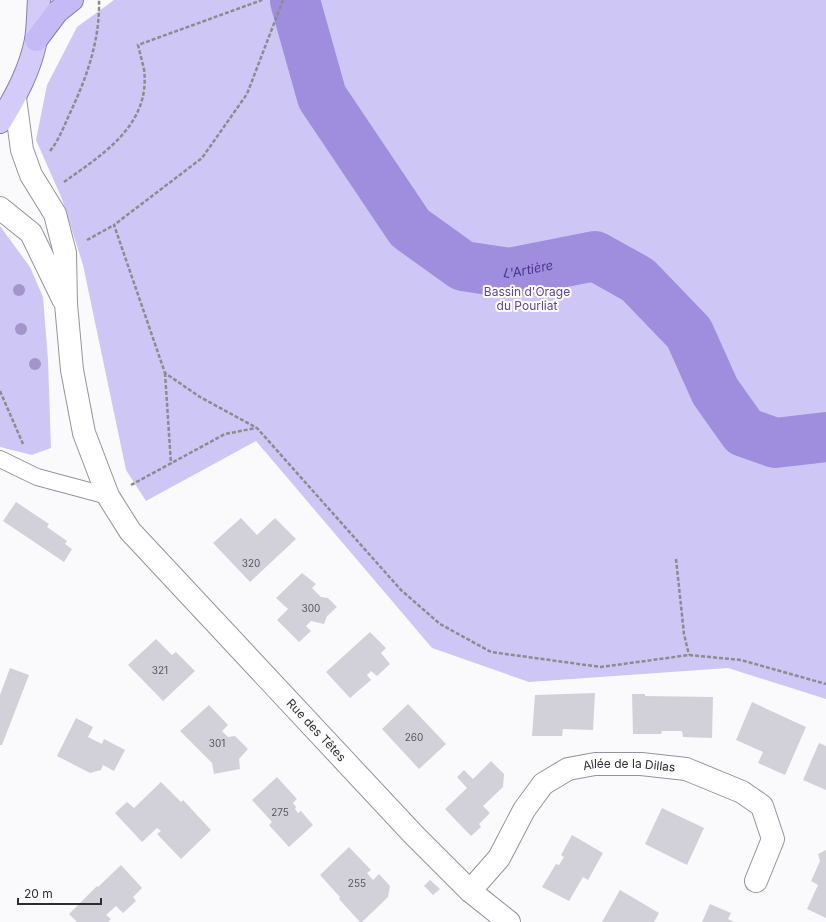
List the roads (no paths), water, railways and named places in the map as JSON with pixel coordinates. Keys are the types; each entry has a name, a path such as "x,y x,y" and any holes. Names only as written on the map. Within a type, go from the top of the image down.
{"highway":[{"path":"36,40 57,12 72,0"}],"main road":[{"path":"0,122 15,98 27,70 36,40 39,0"}],"street":[{"name":"Rue des Têtes","path":"15,98 22,150 31,175 55,214 65,253 66,304 72,370 84,433 108,496 130,531 413,834 470,891 509,922"},
{"path":"0,208 31,233 66,304"},
{"name":"Allée de la Dillas","path":"470,891 499,858 524,810 543,784 568,769 595,764 641,764 686,769 742,792 762,806 773,839 756,881"}],"lane":[{"path":"0,459 37,478 108,496"}],"waterway":[{"name":"L'Artière","path":"295,1 322,97 410,228 463,266 509,273 595,256 638,280 689,333 715,391 744,432 775,443 826,437"}],"park label":[{"name":"Bassin d'Orage du Pourliat","path":"527,299"}]}
